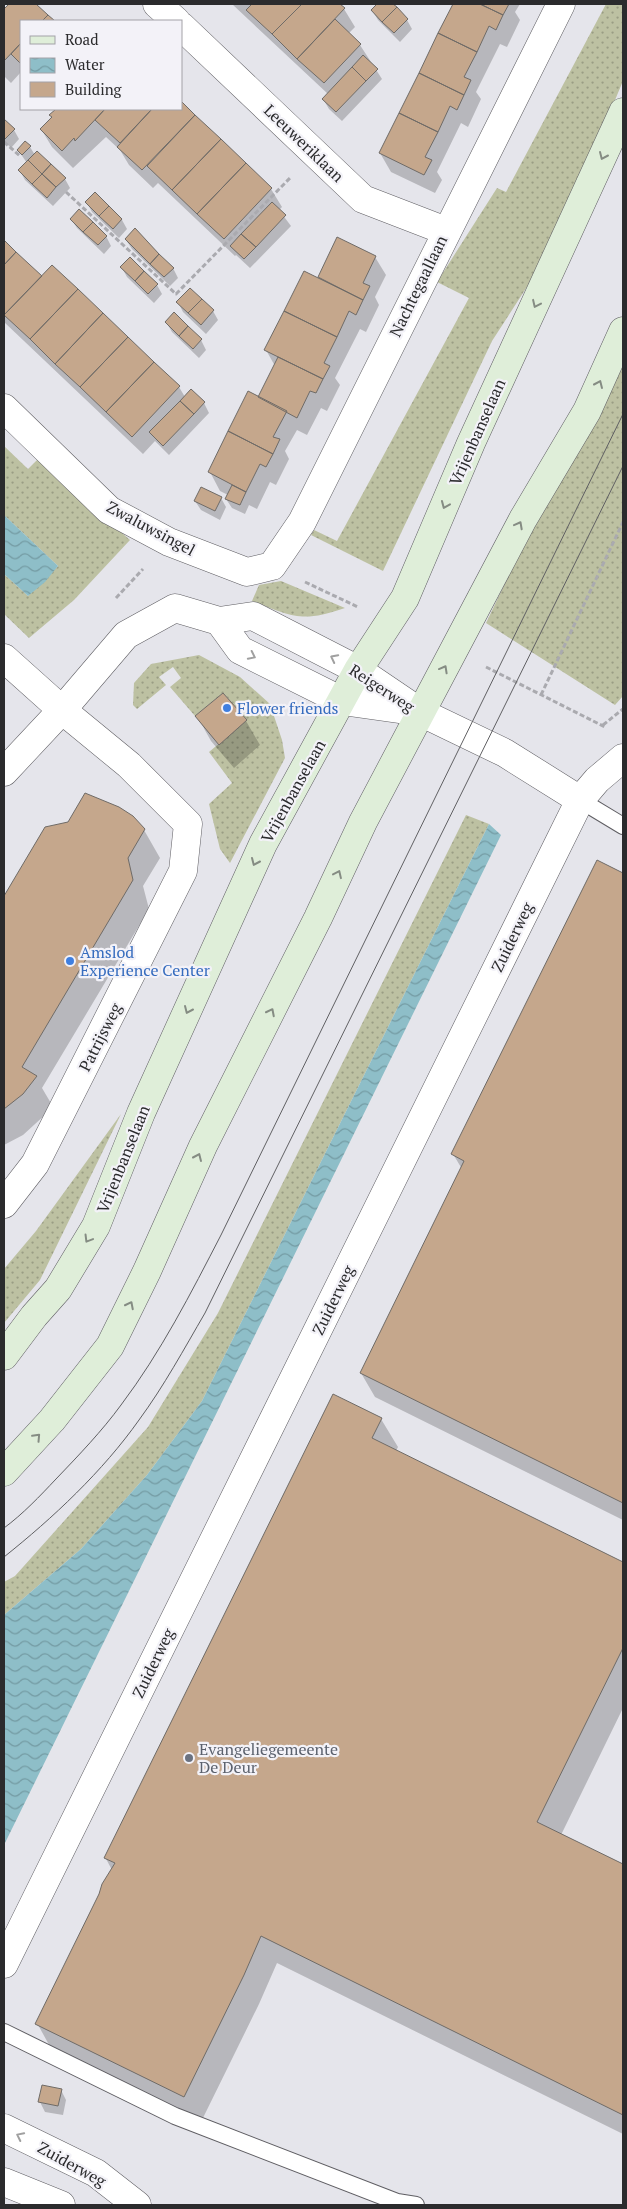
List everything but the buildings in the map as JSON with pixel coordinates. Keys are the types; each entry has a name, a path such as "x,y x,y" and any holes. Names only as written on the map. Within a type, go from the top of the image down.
{"main road":[{"name":"Vrijenbanselaan","path":"4,1356 34,1316 58,1289 96,1226 141,1113 263,844 358,670 405,598 471,444 623,112"},
{"path":"4,1472 52,1420 110,1346 147,1271 203,1146 318,918 363,822 523,519 588,411 623,331"}],"street":[{"path":"158,4 175,20"},
{"name":"Nachtegaallaan","path":"272,566 302,522 561,4"},
{"name":"Leeuweriklaan","path":"182,27 363,199 446,231"},
{"name":"Zwaluwsingel","path":"4,408 108,510 169,542 246,572 272,566"},
{"name":"Reigerweg","path":"4,772 62,710 126,635 175,608 219,621 253,616 358,670 420,712"},
{"name":"Reigerweg","path":"219,621 240,650 342,701 420,712"},
{"path":"4,658 62,710"},
{"name":"Patrijsweg","path":"4,1204 35,1164 183,872 188,824 130,765 62,710"},
{"path":"420,712 505,753 580,800"},
{"name":"Zuiderweg","path":"4,1964 580,800 597,780 623,758"},
{"name":"Zuiderweg","path":"4,2128 96,2172 137,2205"},
{"path":"4,2182 61,2205"}],"lane":[{"path":"580,800 623,826"},
{"path":"4,2032 175,2116 397,2202 416,2205"}],"path":[{"path":"4,142 20,156"},
{"path":"66,192 176,294 315,153"},
{"path":"541,695 623,522"},
{"path":"603,725 623,709"}],"green space":[{"path":"606,4 623,4 623,81 554,245 492,341 383,571 311,535 314,530 337,541 469,298 437,282 497,188 506,192"},
{"path":"623,337 623,696 615,705 486,623"},
{"path":"4,446 28,469 38,459 130,540 74,600 29,638 4,614 4,574 28,596 58,566 4,515"},
{"path":"281,581 345,608 307,617 288,614 252,601 259,585"},
{"path":"199,655 240,677 270,704 282,740 285,758 230,863 220,849 209,804 232,783 209,752 247,720 223,693 195,716 170,687 181,678 173,667 159,677 166,685 137,709 133,705 134,683 151,664"},
{"path":"466,815 489,824 202,1401 147,1475 81,1549 4,1615 4,1582 15,1576 148,1427 218,1313"},
{"path":"121,1114 40,1280 4,1323 4,1269 36,1231"}],"water":[{"path":"4,515 58,566 45,582 28,596 4,574"},
{"path":"489,824 501,835 4,1845 4,1615 81,1549 147,1475 202,1401"}],"tram line":[{"path":"4,1528 38,1498 106,1424 136,1385 175,1322 221,1235 623,414"},
{"path":"4,1557 76,1493 125,1439 157,1394 205,1313 623,466"}],"place":[{"name":"Flower friends","path":"227,708"},
{"name":"Amslod Experience Center","path":"70,961"},
{"name":"Evangeliegemeente De Deur","path":"189,1758"}]}
